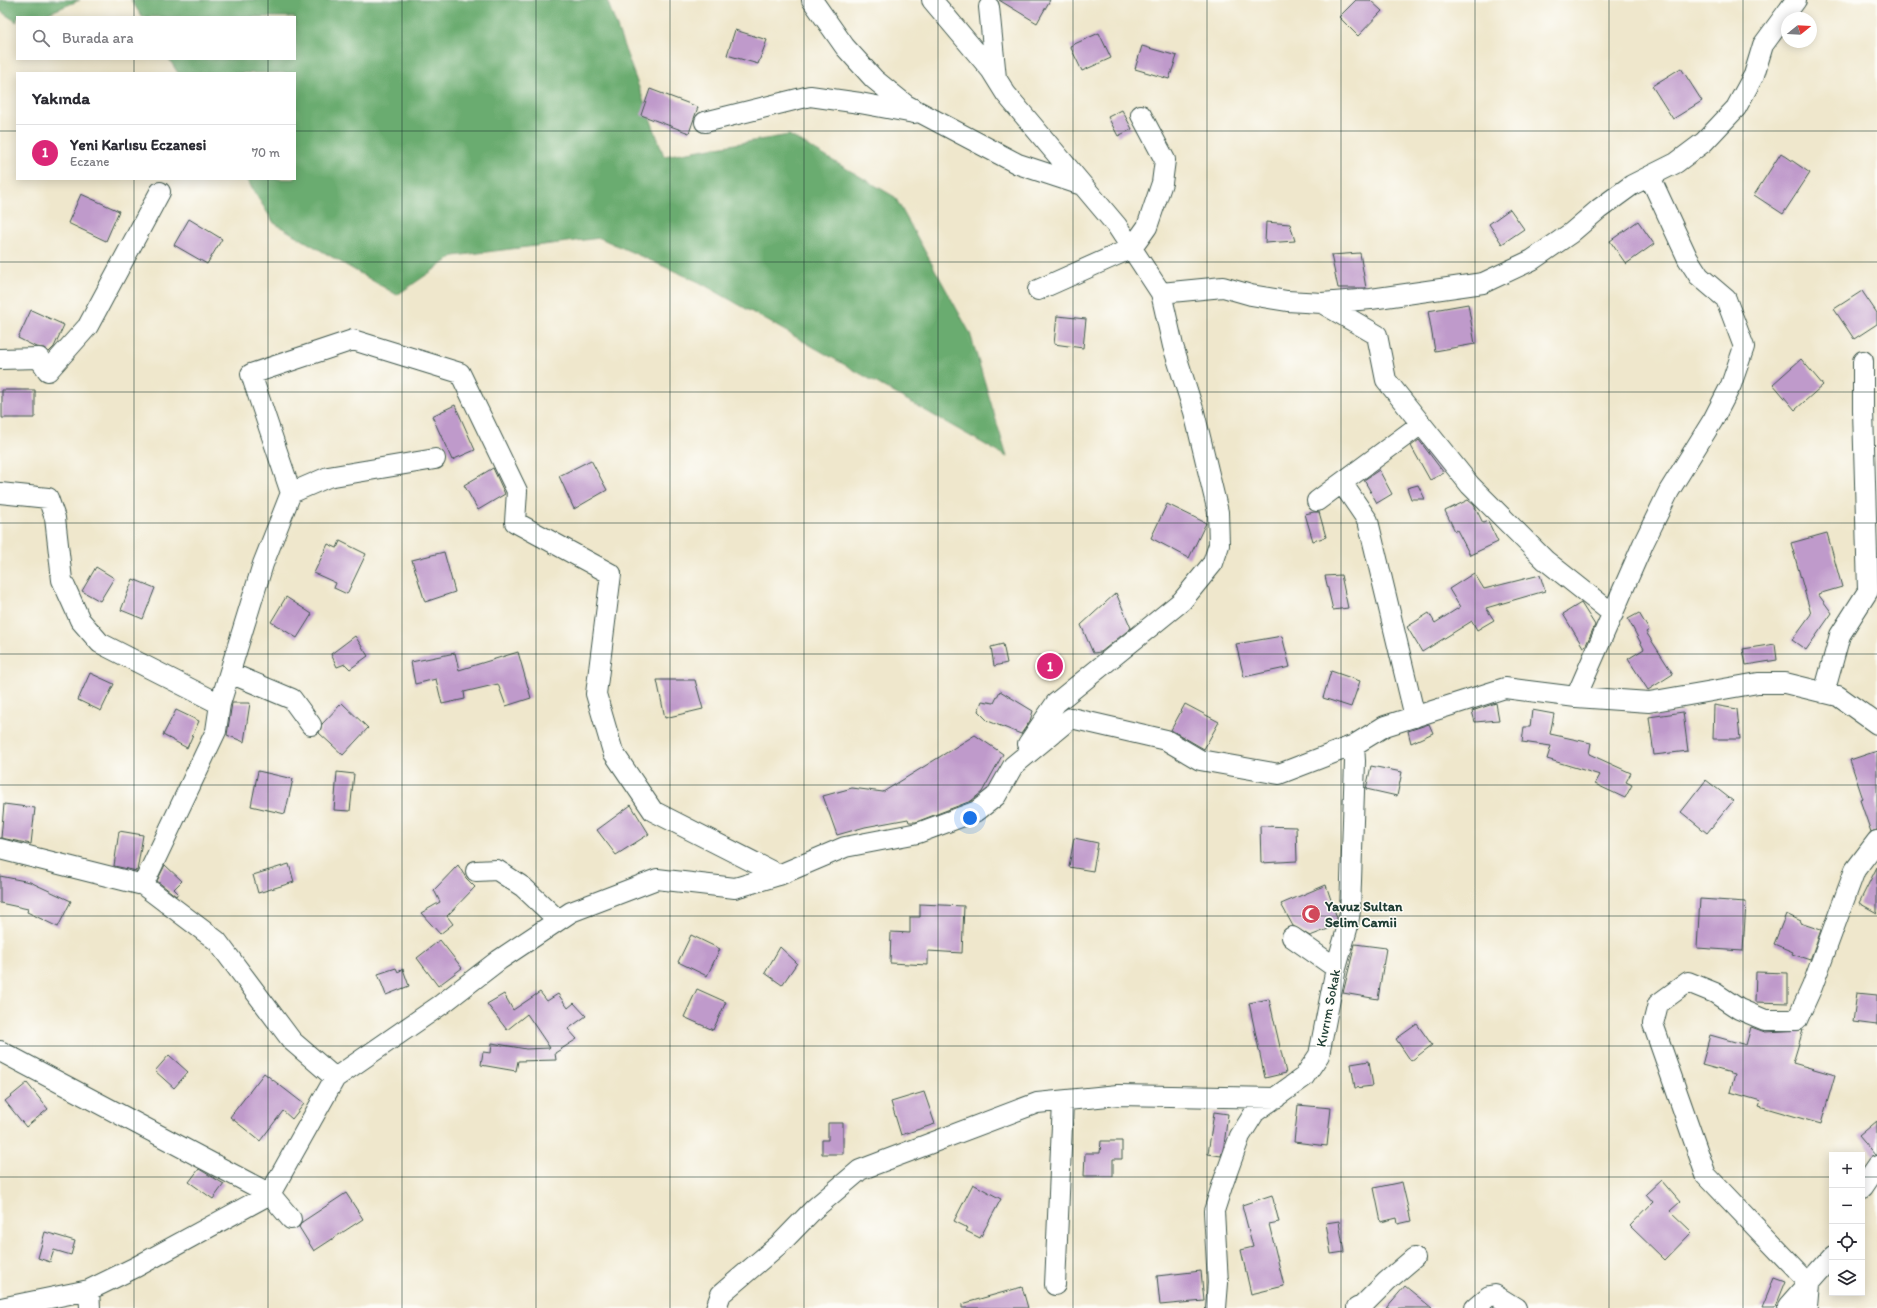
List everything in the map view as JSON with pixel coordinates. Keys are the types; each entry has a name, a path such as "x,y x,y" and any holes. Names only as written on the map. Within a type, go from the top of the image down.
{"street":[{"path":"812,0 845,48 874,79 906,105 1018,164 1082,185"},
{"path":"1,1308 90,1299 136,1267 270,1194 335,1078 442,1004 499,960 558,920 599,900 657,879 735,888 779,875 845,847 918,832 977,811 996,796 1013,766 1056,703 1182,601 1213,563 1219,545 1218,512 1194,412 1173,346 1161,293 1117,226 1006,94 996,78 932,0"},
{"path":"1161,293 1224,287 1251,295 1322,303 1371,299 1483,284 1532,260 1571,233 1599,209 1632,185 1676,163 1704,142 1736,108 1754,75 1763,44 1796,0"},
{"path":"989,6 996,78"},
{"path":"705,122 810,96 860,103 929,116"},
{"path":"1038,290 1132,248 1147,227 1162,183 1165,160 1141,115"},
{"path":"1576,697 1643,544 1669,491 1714,420 1731,385 1744,347 1726,299 1699,276 1688,259 1650,177"},
{"path":"0,359 39,358 48,371 88,326 160,192"},
{"path":"1322,303 1378,335 1386,380 1470,485 1545,560 1613,614"},
{"path":"143,885 216,731 220,704 263,564 291,493 251,374 352,340 460,372 518,491 515,522 611,574 596,694 613,752 653,811 779,875"},
{"path":"1824,693 1840,635 1868,592 1863,361"},
{"path":"1317,501 1422,424"},
{"path":"291,493 328,477 435,459"},
{"path":"1342,483 1368,521 1415,716"},
{"path":"0,493 48,498 55,518 62,580 80,620 100,643 220,704"},
{"path":"230,673 292,699 311,725"},
{"path":"1013,766 1071,718 1166,740 1200,760 1279,774 1354,744 1385,726 1505,688 1576,697 1649,702 1758,683 1785,683 1838,696 1877,724"},
{"name":"Kıvrım Sokak","path":"1216,1308 1218,1283 1214,1211 1240,1136 1255,1112 1304,1077 1318,1055 1350,910 1355,762 1354,744"},
{"path":"1808,1308 1810,1284 1706,1175 1653,1024 1658,1004 1688,982 1715,993 1739,1009 1766,1020 1797,1020 1812,987 1855,870 1877,841"},
{"path":"0,849 143,885 216,941 292,1041 335,1078"},
{"path":"476,871 497,870 523,887 558,920"},
{"path":"1292,937 1336,968"},
{"path":"0,1051 270,1194 291,1219"},
{"path":"716,1308 721,1294 782,1242 814,1208 860,1170 1037,1103 1063,1102 1118,1095 1276,1098"},
{"path":"1055,1285 1063,1102"},
{"path":"1865,1184 1877,1166"},
{"path":"1356,1308 1362,1306 1387,1281 1414,1258"},
{"path":"1787,1308 1810,1284 1830,1260"},
{"path":"1475,1308 1489,1296 1495,1295 1516,1308"}],"green space":[{"path":"0,0 80,0 41,16 16,16 16,21 0,11"},
{"path":"131,0 607,0 664,156 789,135 895,197 970,333 1007,457 699,282 600,238 454,256 397,295 274,223 247,180 296,180 296,72 177,72 170,60 296,60 296,16 141,16"}],"building":[{"path":"999,0 1050,0 1037,23"},
{"path":"1356,0 1370,0 1382,11 1358,36 1339,17"},
{"path":"735,30 767,40 758,64 727,55"},
{"path":"1099,33 1111,58 1082,71 1070,46"},
{"path":"1142,46 1177,56 1169,79 1135,69"},
{"path":"1681,68 1702,101 1673,119 1652,86"},
{"path":"650,89 698,107 689,133 641,115"},
{"path":"1122,110 1132,129 1118,136 1108,117"},
{"path":"1781,153 1810,173 1783,214 1754,195"},
{"path":"81,194 119,211 106,241 68,223"},
{"path":"1510,209 1524,229 1502,244 1489,224"},
{"path":"189,219 222,239 207,264 174,245"},
{"path":"1638,221 1654,244 1626,264 1610,241"},
{"path":"1266,222 1290,224 1295,241 1265,243"},
{"path":"1360,253 1366,288 1338,288 1331,255"},
{"path":"1862,291 1877,313 1877,324 1854,339 1834,309"},
{"path":"1468,304 1475,344 1435,351 1428,311"},
{"path":"31,310 64,325 54,347 49,352 44,348 36,347 18,338"},
{"path":"1057,316 1086,319 1083,348 1054,344"},
{"path":"1801,359 1823,385 1795,410 1773,384"},
{"path":"2,390 35,390 35,418 2,418"},
{"path":"455,405 475,450 452,460 432,416"},
{"path":"1419,440 1444,473 1430,480 1411,446"},
{"path":"591,460 607,490 574,509 559,476"},
{"path":"493,468 505,494 478,510 464,485"},
{"path":"1379,470 1392,494 1377,503 1364,480"},
{"path":"1418,485 1425,499 1411,499 1407,488"},
{"path":"1468,500 1474,505 1483,523 1488,521 1498,542 1470,555 1445,511"},
{"path":"1167,504 1206,523 1189,558 1151,538"},
{"path":"1319,512 1326,537 1313,541 1305,514"},
{"path":"1827,533 1842,587 1818,594 1832,613 1806,650 1792,640 1811,614 1791,543"},
{"path":"340,541 366,554 347,594 334,588 336,583 314,573 328,544 337,548"},
{"path":"444,552 455,592 425,602 412,560"},
{"path":"96,567 114,578 100,601 82,591"},
{"path":"1474,573 1484,589 1540,575 1545,591 1486,608 1494,620 1477,630 1472,621 1422,652 1407,627 1429,613 1435,623 1460,607 1449,589"},
{"path":"1341,575 1348,608 1333,610 1325,576"},
{"path":"133,579 155,588 143,619 121,610"},
{"path":"1116,593 1131,628 1101,652 1093,653 1081,625"},
{"path":"286,597 312,614 297,638 271,622"},
{"path":"1581,603 1595,625 1586,645 1583,647 1563,614"},
{"path":"1639,613 1649,630 1646,632 1673,674 1648,690 1628,659 1644,649 1628,619"},
{"path":"355,636 368,656 350,669 345,664 337,667 331,654"},
{"path":"1282,636 1290,667 1244,677 1236,644"},
{"path":"1003,644 1007,663 994,666 991,647"},
{"path":"1775,644 1777,660 1746,665 1743,649"},
{"path":"518,652 531,698 506,706 498,684 464,692 465,699 442,704 436,679 415,684 411,662 455,653 459,670"},
{"path":"1331,671 1360,681 1351,707 1323,698"},
{"path":"90,673 114,684 101,711 78,700"},
{"path":"657,680 695,680 703,709 665,718"},
{"path":"1000,691 1033,711 1030,721 1021,734 988,721 978,711 982,701 994,703"},
{"path":"232,703 250,703 244,742 227,735"},
{"path":"342,703 368,728 343,755 319,733 322,724"},
{"path":"1496,703 1499,720 1475,722 1472,711"},
{"path":"1185,704 1219,722 1204,749 1171,730"},
{"path":"1714,705 1737,709 1740,739 1713,739"},
{"path":"176,710 199,721 187,748 163,735"},
{"path":"1532,710 1554,714 1550,734 1591,743 1589,754 1631,773 1626,782 1632,785 1625,798 1595,784 1600,775 1547,759 1551,746 1522,742 1524,727 1530,727"},
{"path":"1683,712 1688,751 1654,755 1649,717"},
{"path":"1429,724 1433,733 1411,743 1408,731"},
{"path":"975,735 1003,754 982,792 971,801 916,822 909,822 908,819 865,827 837,835 823,796 852,788 883,792"},
{"path":"1877,751 1877,830 1871,832 1860,800 1863,799 1850,760"},
{"path":"1371,766 1402,772 1397,796 1366,789"},
{"path":"258,771 293,779 285,814 251,806"},
{"path":"337,772 354,774 350,811 334,810"},
{"path":"1706,780 1733,801 1707,833 1681,812"},
{"path":"4,804 35,808 31,844 1,838"},
{"path":"631,805 649,834 616,855 597,830"},
{"path":"1260,826 1296,827 1297,861 1261,863"},
{"path":"119,831 143,835 137,871 114,866"},
{"path":"1074,838 1098,843 1093,871 1069,867"},
{"path":"289,864 294,882 258,893 253,875"},
{"path":"165,865 182,881 174,889 178,893 176,896 157,881"},
{"path":"458,865 466,878 475,887 447,916 453,924 440,934 421,913 440,902 434,890"},
{"path":"1877,867 1877,913 1859,903"},
{"path":"0,876 30,882 71,901 58,927 27,912 28,909 0,903"},
{"name":"Yavuz Sultan Selim Camii","path":"1326,885 1337,918 1336,926 1310,936 1293,926 1281,904"},
{"path":"1700,899 1746,902 1743,951 1697,948"},
{"path":"920,904 964,906 962,953 928,951 928,965 890,963 891,932 910,933 910,917 920,917"},
{"path":"1786,914 1801,921 1800,923 1821,930 1810,960 1792,954 1793,952 1774,944"},
{"path":"691,935 720,949 707,976 678,962"},
{"path":"440,940 462,968 438,986 417,958"},
{"path":"1355,944 1386,948 1378,999 1343,993"},
{"path":"780,947 797,963 782,985 765,973"},
{"path":"396,968 398,972 403,969 409,986 386,995 378,974"},
{"path":"1756,972 1788,973 1788,1003 1755,1002"},
{"path":"697,989 726,1002 713,1030 684,1017"},
{"path":"540,992 547,1001 558,994 568,1008 574,1003 586,1016 568,1029 577,1039 555,1053 556,1060 518,1061 516,1071 481,1065 483,1052 491,1053 492,1043 526,1049 550,1048 527,1014 507,1030 487,1004 504,994 513,1010"},
{"path":"1857,993 1877,995 1877,1025 1853,1022"},
{"path":"1269,999 1286,1073 1265,1078 1249,1003"},
{"path":"1417,1024 1432,1045 1411,1061 1396,1039"},
{"path":"1751,1027 1765,1032 1803,1030 1793,1063 1835,1075 1821,1124 1759,1106 1761,1101 1730,1092 1735,1074 1702,1065 1710,1035 1746,1045"},
{"path":"169,1055 188,1072 174,1088 155,1071"},
{"path":"1369,1061 1373,1086 1355,1088 1351,1064"},
{"path":"264,1073 304,1104 292,1119 283,1111 260,1141 230,1117"},
{"path":"27,1083 48,1109 26,1127 5,1101"},
{"path":"924,1092 935,1124 901,1135 891,1102"},
{"path":"1298,1105 1331,1108 1327,1146 1294,1142"},
{"path":"1214,1112 1228,1114 1221,1156 1208,1154"},
{"path":"1877,1121 1877,1155 1875,1155 1859,1136"},
{"path":"828,1123 843,1123 843,1154 822,1154 822,1140 828,1140"},
{"path":"1101,1141 1122,1141 1122,1159 1113,1159 1113,1176 1084,1176 1085,1153 1100,1153"},
{"path":"199,1169 224,1184 213,1199 189,1182"},
{"path":"1661,1180 1680,1202 1670,1211 1692,1232 1665,1260 1630,1226 1653,1202 1646,1194"},
{"path":"1402,1182 1411,1221 1398,1224 1397,1218 1381,1222 1374,1188"},
{"path":"973,1184 1001,1199 980,1238 966,1231 968,1228 954,1221"},
{"path":"346,1193 363,1219 314,1251 299,1227 302,1222"},
{"path":"1272,1195 1279,1222 1269,1224 1284,1286 1251,1294 1241,1250 1253,1247 1242,1205"},
{"path":"1339,1221 1344,1252 1331,1254 1326,1223"},
{"path":"45,1232 75,1241 71,1255 54,1250 50,1262 38,1258"},
{"path":"1201,1271 1204,1301 1160,1305 1157,1276"},
{"path":"1773,1279 1784,1283 1774,1308 1761,1308"},
{"path":"1405,1286 1432,1308 1386,1308"},
{"path":"1022,1287 1028,1308 962,1308 962,1304"}],"place":[{"name":"Yeni Karlısu Eczanesi","path":"1050,666"},
{"name":"Yavuz Sultan Selim Camii","path":"1311,914"}]}
